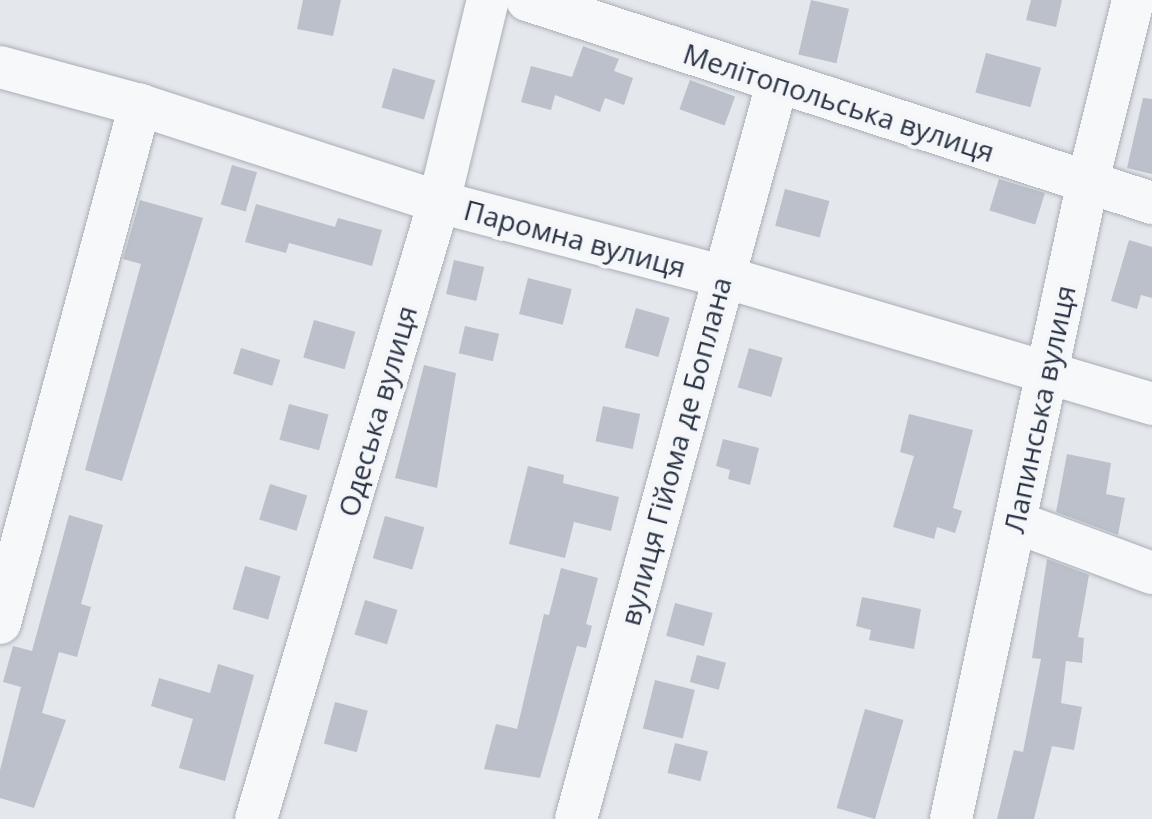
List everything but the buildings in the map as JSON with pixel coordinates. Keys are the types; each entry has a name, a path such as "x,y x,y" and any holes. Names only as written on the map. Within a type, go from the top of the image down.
{"street":[{"name":"Одеська вулиця","path":"256,819 439,202 488,0"},
{"name":"Мелітопольська вулиця","path":"527,0 582,9 777,84 1152,203"},
{"name":"Лапинська вулиця","path":"951,819 1088,181 1133,0"},
{"name":"Паромна вулиця","path":"0,67 140,105 439,202 721,276 1152,404"},
{"name":"вулиця Гійома де Боплана","path":"576,819 721,276 777,84"},
{"path":"0,623 140,105"},
{"path":"1015,522 1152,573"}]}
